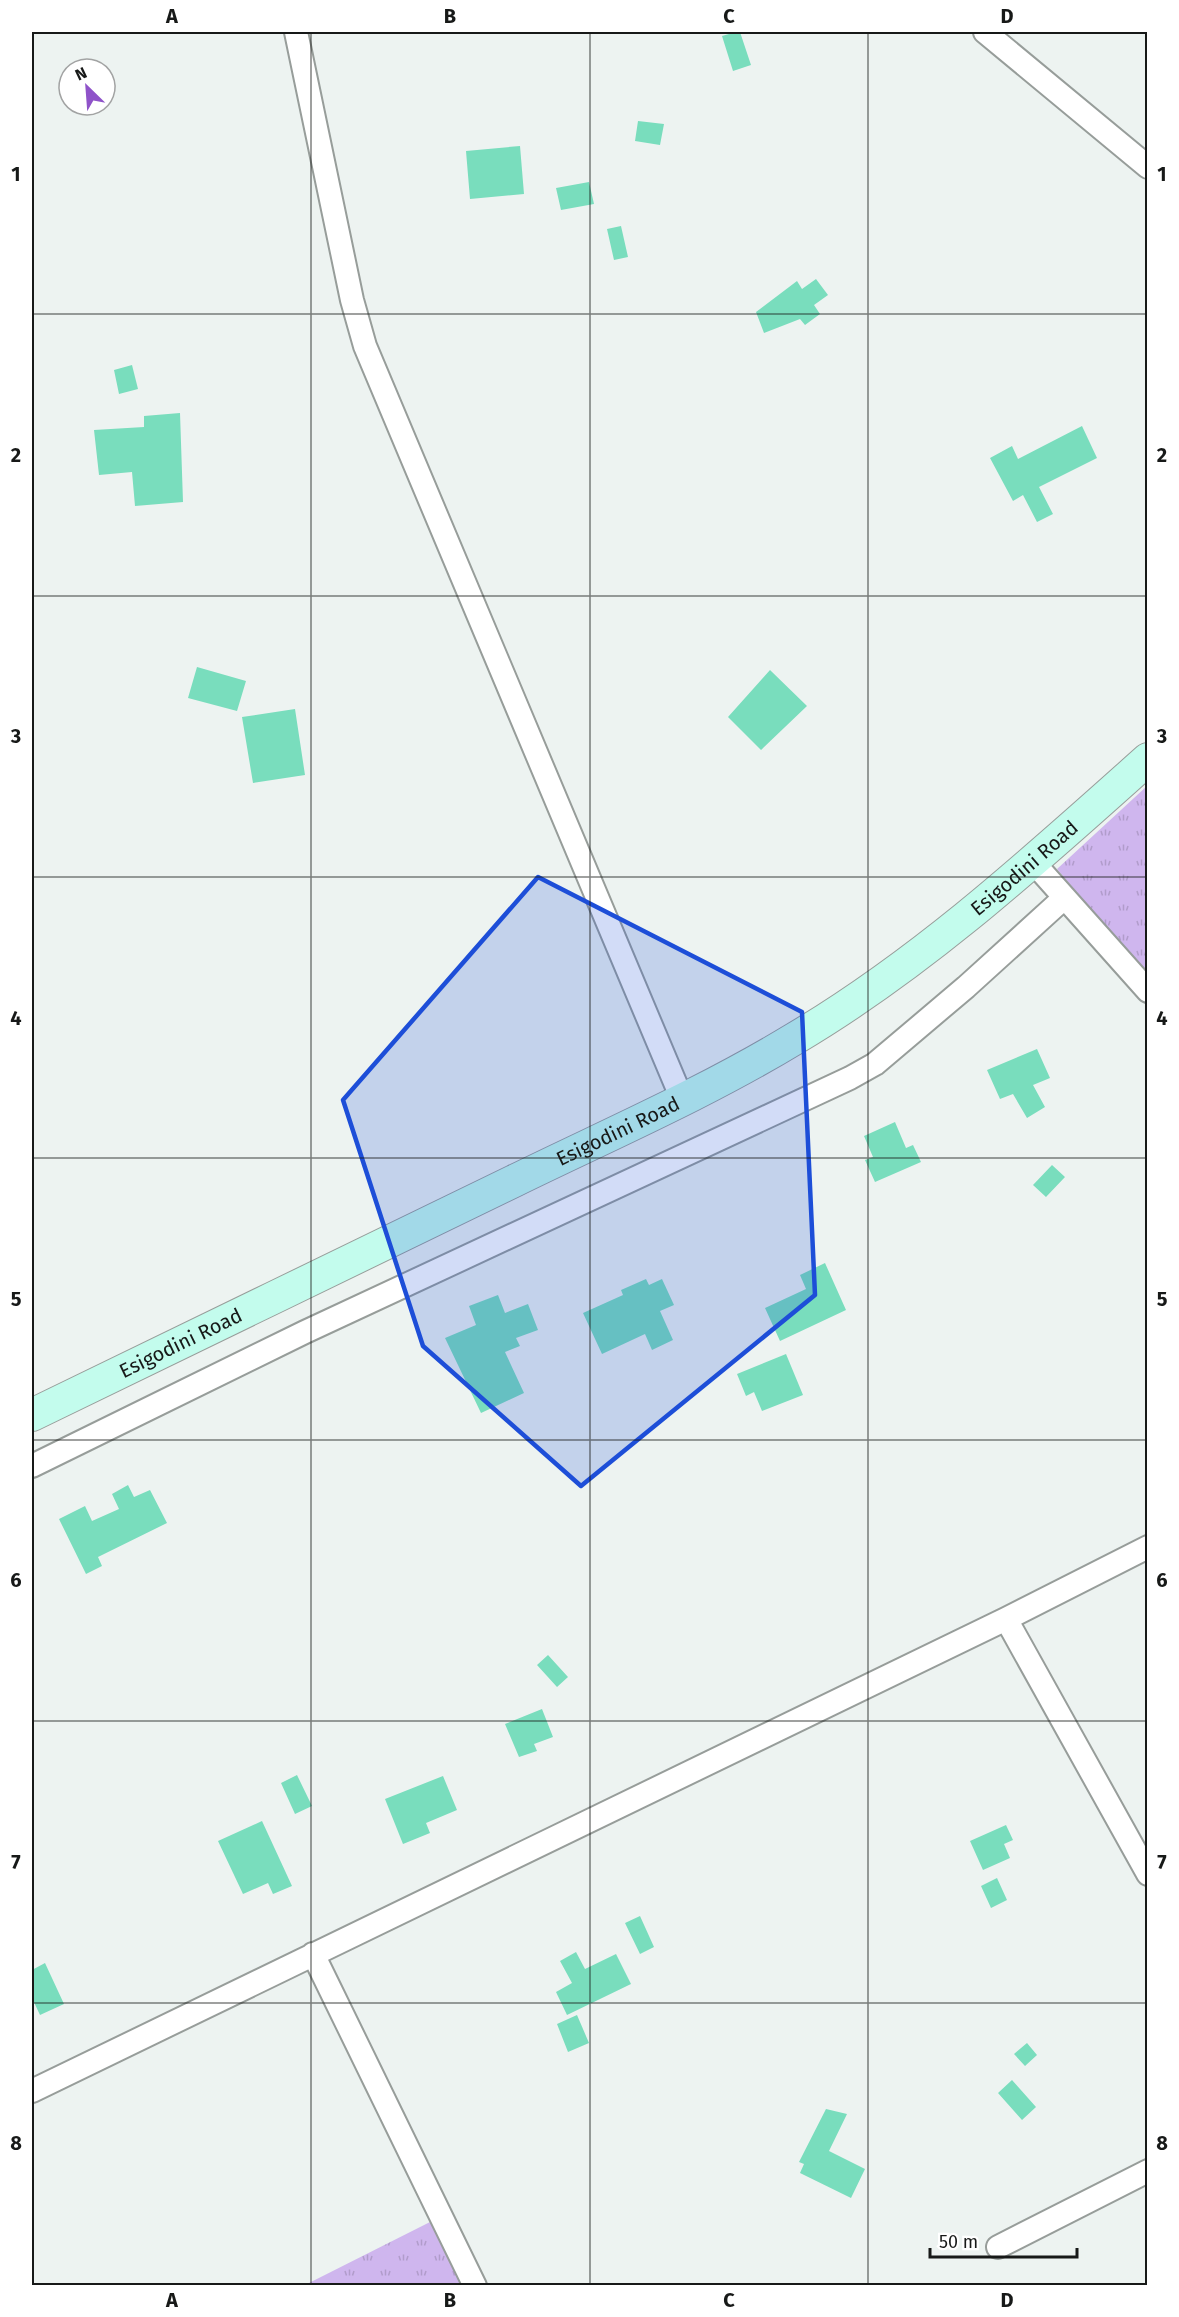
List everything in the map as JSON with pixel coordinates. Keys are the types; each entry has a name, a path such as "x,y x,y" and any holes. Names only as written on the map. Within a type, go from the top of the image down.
{"main road":[{"name":"Esigodini Road","path":"32,1415 682,1099 795,1039 845,1006 934,941 1033,862 1148,759"}],"street":[{"path":"296,32 352,300 365,346 682,1099"},
{"path":"985,32 1148,167"},
{"path":"1033,862 1148,992"},
{"path":"32,1466 305,1332 850,1078 875,1064 948,1003 1064,898"},
{"path":"32,2091 1005,1619 1148,1547"},
{"path":"1005,1619 1148,1874"},
{"path":"313,1954 475,2286"},
{"path":"998,2247 1148,2171"}],"highlighted area":[{"path":"538,877 802,1012 815,1295 581,1486 423,1346 343,1100"}],"green space":[{"path":"1147,786 1147,978 1057,869"},
{"path":"434,2220 467,2286 303,2286"}],"building":[{"path":"740,32 751,65 733,71 722,36"},
{"path":"638,121 664,124 660,145 635,141"},
{"path":"520,146 524,194 470,199 466,151"},
{"path":"589,182 594,204 561,210 556,188"},
{"path":"621,226 628,257 614,260 607,229"},
{"path":"816,279 828,295 814,305 820,314 805,325 800,319 764,333 756,312 797,281 802,289"},
{"path":"132,365 138,389 119,394 114,370"},
{"path":"180,413 183,502 135,506 132,472 99,475 94,430 144,427 144,416"},
{"path":"1082,426 1097,458 1039,487 1053,514 1037,522 1023,495 1013,501 990,458 1012,446 1018,459"},
{"path":"197,667 246,681 237,711 188,698"},
{"path":"770,670 807,706 761,750 728,717"},
{"path":"295,709 305,775 253,783 242,717"},
{"path":"1037,1049 1050,1078 1033,1085 1045,1107 1027,1118 1013,1094 1000,1099 987,1070"},
{"path":"895,1122 906,1148 913,1145 921,1162 875,1182 865,1160 873,1157 864,1136"},
{"path":"1052,1165 1065,1177 1046,1197 1033,1185"},
{"path":"825,1263 846,1310 780,1341 765,1308 806,1289 800,1275"},
{"path":"646,1279 649,1285 662,1279 674,1305 660,1311 673,1340 652,1350 645,1334 602,1354 583,1313 623,1295 621,1290"},
{"path":"498,1295 505,1313 528,1304 538,1330 516,1338 520,1346 505,1352 524,1393 481,1413 445,1338 476,1325 469,1306"},
{"path":"786,1354 803,1395 762,1411 754,1392 746,1396 737,1374"},
{"path":"128,1485 134,1497 150,1490 167,1523 98,1557 102,1566 86,1574 59,1519 85,1506 92,1521 119,1509 112,1494"},
{"path":"548,1655 568,1677 557,1687 537,1665"},
{"path":"542,1709 553,1737 534,1744 537,1751 519,1757 505,1724"},
{"path":"297,1775 312,1806 295,1814 281,1783"},
{"path":"443,1776 457,1810 426,1823 430,1833 403,1844 385,1799"},
{"path":"262,1821 292,1886 273,1894 268,1883 243,1894 218,1841"},
{"path":"1006,1825 1013,1840 1004,1844 1010,1858 983,1870 970,1841"},
{"path":"997,1878 1007,1900 991,1908 981,1886"},
{"path":"640,1916 654,1947 640,1954 625,1923"},
{"path":"576,1952 585,1969 616,1954 631,1984 567,2015 556,1992 572,1983 560,1961"},
{"path":"45,1963 64,2004 40,2015 32,1998 32,1970"},
{"path":"577,2015 589,2043 568,2052 557,2024"},
{"path":"1027,2043 1037,2055 1025,2066 1014,2054"},
{"path":"1012,2080 1036,2107 1022,2120 998,2093"},
{"path":"826,2109 847,2114 829,2151 865,2169 851,2198 800,2173 804,2164 799,2162"}]}
